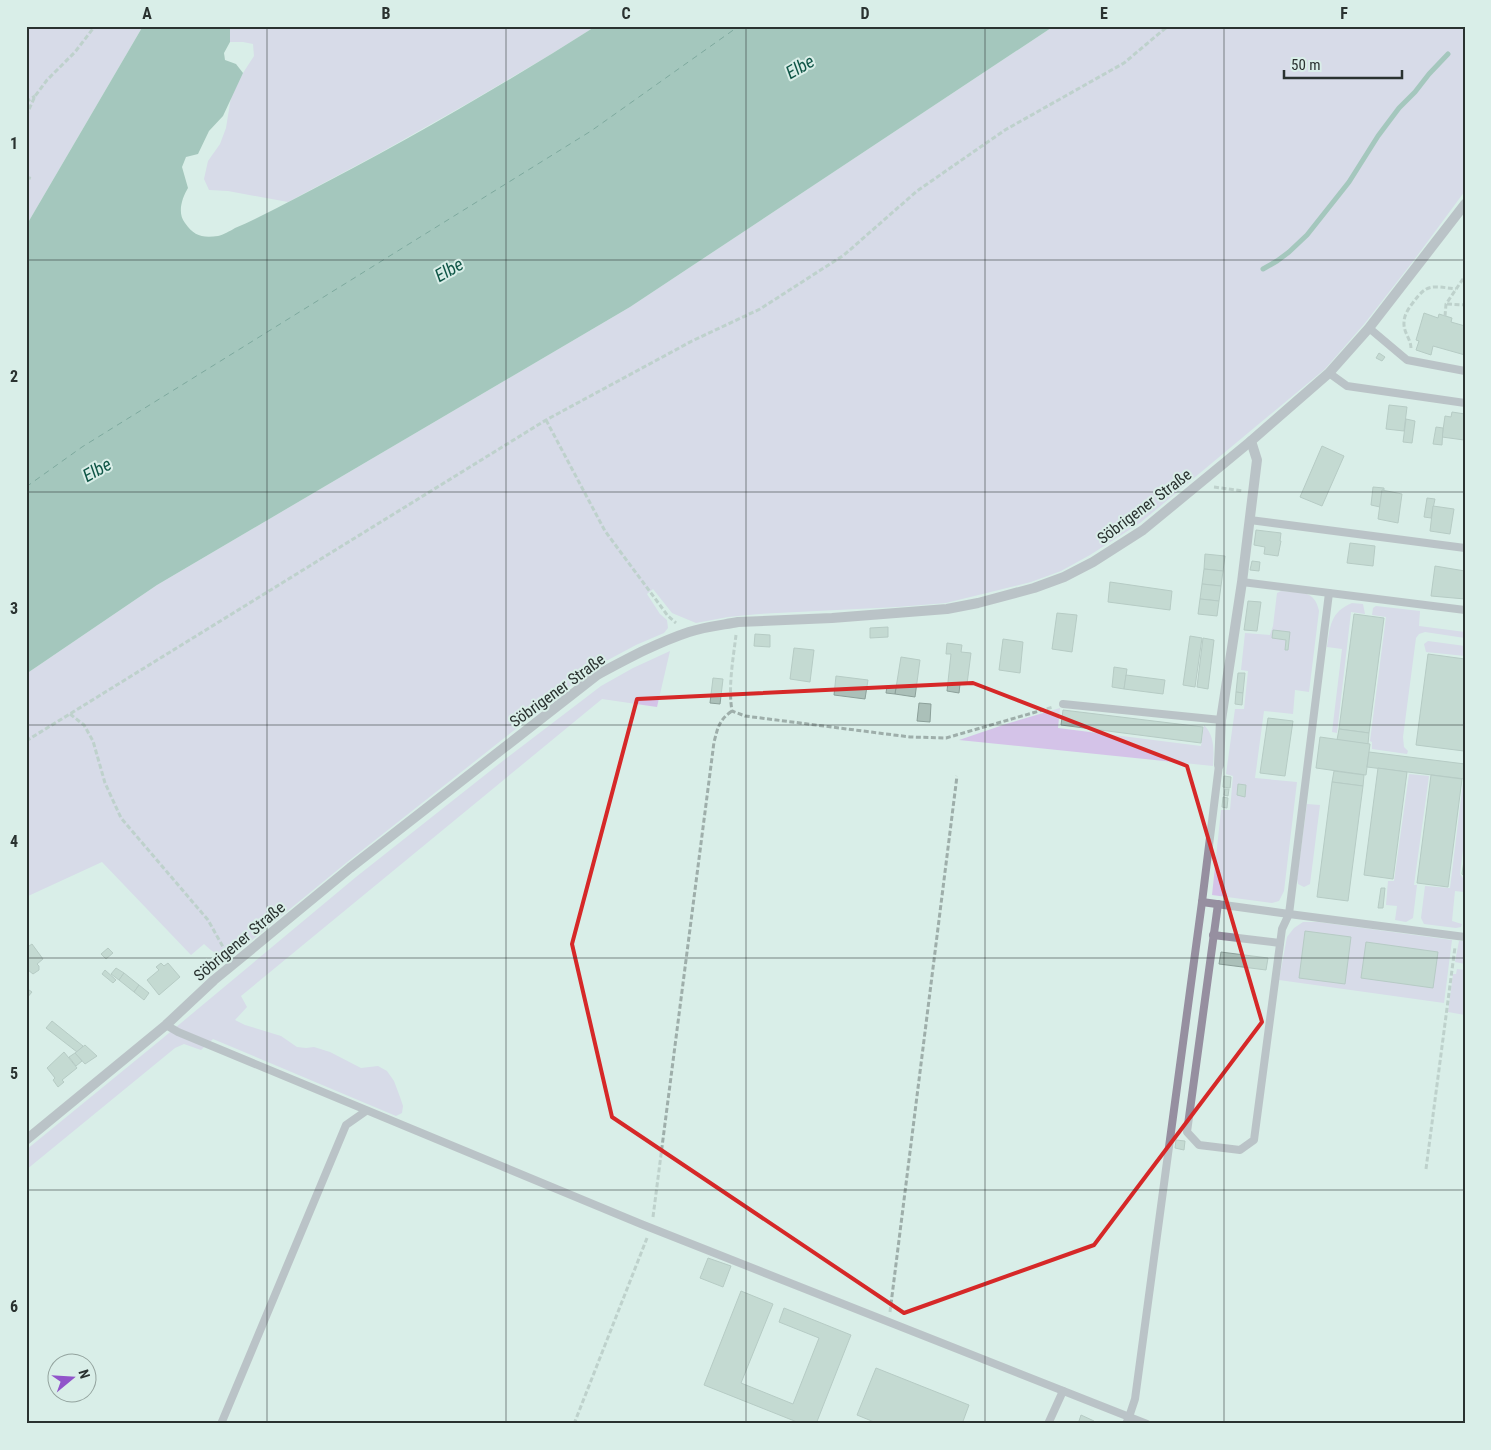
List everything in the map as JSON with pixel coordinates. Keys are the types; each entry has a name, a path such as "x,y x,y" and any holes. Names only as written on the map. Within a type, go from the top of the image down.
{"street":[{"name":"Söbrigener Straße","path":"26,1140 166,1025 233,965 350,868 597,675 640,652 689,632 738,622 832,618 947,609 978,603 1034,588 1064,577 1093,562 1143,530 1329,373 1369,328 1465,204"},
{"path":"1219,765 1221,720 1242,582 1257,460 1251,440"}],"lane":[{"path":"1369,328 1407,360 1465,370"},
{"path":"1329,373 1347,386 1465,402"},
{"path":"1250,520 1465,548"},
{"path":"1242,582 1465,610"},
{"path":"1218,904 1187,1132 1199,1144 1240,1150 1254,1140 1282,929 1289,914 1329,593"},
{"path":"1063,704 1221,720"},
{"path":"1128,1420 1135,1399 1219,765"},
{"path":"1202,902 1461,937"},
{"path":"1213,935 1280,943"},
{"path":"166,1025 178,1032 366,1111 651,1228 1063,1391 1128,1420 1146,1424"},
{"path":"221,1424 346,1125 366,1111"},
{"path":"1048,1424 1063,1391"}],"path":[{"path":"26,116 46,80 75,52 95,26"},
{"path":"26,741 546,420 692,341 760,309 844,255 917,191 1005,130 1124,63 1168,26"},
{"path":"26,102 36,96"},
{"path":"26,177 33,180"},
{"path":"1445,316 1446,304 1465,276"},
{"path":"1411,353 1411,342 1407,336 1404,323 1408,309 1418,295 1426,288 1436,286 1456,290"},
{"path":"1446,304 1465,305"},
{"path":"546,420 605,531 668,616 689,632"},
{"path":"1215,480 1208,486 1253,493"},
{"path":"730,632 738,631 733,660 732,711"},
{"path":"732,711 744,716 910,737 946,738 1063,704"},
{"path":"574,1424 651,1228 714,742 719,723 724,716 732,711"},
{"path":"70,714 84,724 93,741 105,783 121,818 208,920 233,965"},
{"path":"889,1322 957,776"},
{"path":"1426,1169 1461,937"}],"highlighted area":[{"path":"973,683 1187,766 1262,1022 1094,1245 904,1313 612,1117 572,944 637,699"}],"shaded area":[{"path":"26,26 143,26 26,226"},
{"path":"230,26 596,26 470,102 288,202 228,191 209,190 204,179 208,161 220,144 226,128 231,97 254,56 253,44 230,42"},
{"path":"1054,26 1465,26 1465,191 1365,323 1325,369 1140,523 1061,571 1031,582 946,603 759,614 696,623 672,613 653,589 647,594 660,614 667,620 668,628 664,633 636,645 593,668 346,863 235,954 218,954 204,944 191,955 102,862 26,897 26,674 157,585 630,307"},
{"path":"1281,591 1300,592 1310,596 1317,604 1319,611 1309,692 1295,690 1293,714 1264,711 1255,778 1297,782 1284,891 1279,901 1272,903 1212,895 1221,810 1230,810 1233,776 1226,774 1235,709 1244,709 1248,671 1241,670 1245,633 1270,635 1277,593"},
{"path":"1352,603 1363,604 1365,614 1351,612 1337,733 1332,732 1342,649 1327,647 1332,621 1339,611"},
{"path":"1376,606 1420,611 1419,626 1465,632 1465,638 1425,632 1419,634 1416,638 1403,737 1404,747 1408,751 1407,754 1372,749 1372,742 1370,741 1386,617 1372,615 1373,608"},
{"path":"1428,641 1465,646 1465,656 1426,652 1424,644"},
{"path":"670,651 657,707 602,699 241,996 247,1007 235,1020 281,1036 297,1047 314,1047 330,1052 361,1068 378,1066 387,1071 394,1081 400,1097 403,1106 402,1113 396,1116 213,1039 201,1050 184,1044 175,1048 26,1170 26,1150 356,877 601,686 633,668"},
{"path":"1060,708 1058,728 1201,746 1204,725 1212,739 1213,766 959,740"},
{"path":"1409,774 1429,776 1414,885 1417,885 1413,918 1406,922 1395,920 1397,906 1386,905 1388,881 1394,881"},
{"path":"1463,782 1465,782 1465,834 1460,874 1465,881 1464,892 1455,891 1452,921 1462,924 1461,927 1456,928 1424,924 1421,918 1425,886 1450,888"},
{"path":"1307,804 1320,805 1310,884 1304,887 1298,884 1297,879"},
{"path":"1303,922 1318,922 1452,940 1444,1003 1279,980 1287,937 1294,928"},
{"path":"1459,941 1465,941 1465,964 1455,962"},
{"path":"1457,969 1465,970 1465,1015 1448,1012 1453,974 1456,974"}],"water":[{"name":"Elbe","path":"143,26 230,26 230,42 224,53 225,60 236,64 243,73 223,116 209,131 198,154 186,157 182,167 188,188 181,206 181,215 188,227 195,233 207,237 226,233 268,213 375,156 487,93 596,26 1054,26 630,307 157,585 26,674 26,226"}],"building":[{"path":"1424,313 1438,318 1439,314 1452,318 1451,322 1465,326 1465,355 1433,346 1431,355 1416,350 1419,341 1416,340"},
{"path":"1379,353 1385,357 1382,361 1376,358"},
{"path":"1389,405 1407,407 1404,431 1386,429"},
{"path":"1452,412 1465,414 1464,440 1442,437 1445,416 1451,417"},
{"path":"1406,419 1415,421 1412,443 1403,442"},
{"path":"1436,427 1443,428 1442,445 1433,444"},
{"path":"1322,446 1344,456 1322,506 1300,497"},
{"path":"1373,487 1384,488 1384,491 1382,490 1380,507 1371,505"},
{"path":"1382,490 1402,494 1398,523 1378,519"},
{"path":"1427,498 1435,499 1431,518 1424,517"},
{"path":"1433,506 1454,509 1450,534 1430,531"},
{"path":"1256,530 1281,533 1278,556 1264,554 1265,547 1254,545"},
{"path":"1350,543 1375,546 1373,566 1347,563"},
{"path":"1205,554 1225,556 1223,571 1204,569"},
{"path":"1252,561 1260,562 1259,571 1250,570"},
{"path":"1435,566 1465,571 1465,599 1431,596"},
{"path":"1204,569 1223,571 1221,586 1202,584"},
{"path":"1110,582 1172,591 1170,610 1108,602"},
{"path":"1202,584 1221,586 1219,601 1200,599"},
{"path":"1200,599 1219,601 1217,616 1198,614"},
{"path":"1248,601 1261,602 1257,631 1244,630"},
{"path":"1057,613 1077,615 1072,652 1052,649"},
{"path":"1354,614 1384,618 1369,733 1339,729"},
{"path":"888,627 888,637 870,638 870,628"},
{"path":"1273,630 1290,632 1288,650 1285,650 1286,640 1272,638"},
{"path":"755,634 770,635 770,647 754,646"},
{"path":"1190,636 1202,638 1195,687 1183,685"},
{"path":"1203,638 1214,640 1208,689 1197,687"},
{"path":"1003,639 1023,642 1020,673 999,670"},
{"path":"947,643 962,645 961,652 971,653 967,684 960,684 959,693 947,691 951,654 946,654"},
{"path":"794,648 814,650 810,682 790,679"},
{"path":"1428,654 1465,659 1464,751 1416,745"},
{"path":"901,657 920,660 915,697 895,694"},
{"path":"1114,667 1127,669 1124,689 1112,687"},
{"path":"1238,673 1245,673 1243,693 1236,692"},
{"path":"1126,675 1165,680 1163,694 1124,689"},
{"path":"836,676 868,680 865,699 834,695"},
{"path":"713,678 723,679 720,704 710,703"},
{"path":"887,686 896,687 895,694 886,693"},
{"path":"1236,692 1243,693 1242,705 1235,704"},
{"path":"919,703 931,704 930,722 917,721"},
{"path":"1063,710 1203,727 1201,743 1061,725"},
{"path":"1268,718 1293,721 1285,776 1260,773"},
{"path":"1339,729 1369,733 1368,744 1337,740"},
{"path":"1320,737 1370,744 1366,775 1316,768"},
{"path":"1369,752 1465,764 1465,779 1367,767"},
{"path":"1378,768 1407,772 1393,879 1364,875"},
{"path":"1334,771 1364,775 1363,786 1332,782"},
{"path":"1431,775 1462,779 1448,887 1417,883"},
{"path":"1224,776 1231,777 1230,788 1223,787"},
{"path":"1332,782 1363,786 1348,901 1317,897"},
{"path":"1238,784 1246,785 1245,797 1237,795"},
{"path":"1225,789 1229,789 1228,796 1224,795"},
{"path":"1223,797 1228,798 1227,808 1222,807"},
{"path":"1465,854 1465,877 1462,874"},
{"path":"1381,888 1385,888 1383,908 1378,908"},
{"path":"1305,931 1351,937 1345,984 1299,978"},
{"path":"1366,942 1438,952 1433,988 1361,978"},
{"path":"32,944 43,959 37,964 39,970 33,974 28,970 26,972 26,948"},
{"path":"108,948 113,953 106,959 101,954"},
{"path":"1221,952 1268,958 1266,970 1219,964"},
{"path":"161,963 164,966 168,963 180,977 159,995 147,980 159,970 156,967"},
{"path":"116,968 124,973 119,980 111,974"},
{"path":"105,970 116,980 113,983 102,974"},
{"path":"124,973 139,985 134,992 119,980"},
{"path":"139,985 149,993 144,1000 134,992"},
{"path":"26,988 32,992 26,999"},
{"path":"52,1021 83,1046 77,1052 46,1028"},
{"path":"85,1045 97,1056 85,1064 75,1053"},
{"path":"64,1052 77,1068 62,1080 64,1082 58,1087 53,1080 55,1078 47,1068"},
{"path":"75,1053 82,1061 76,1066 69,1057"},
{"path":"1176,1140 1185,1141 1184,1150 1175,1148"},
{"path":"708,1258 731,1266 723,1287 700,1278"},
{"path":"741,1291 773,1304 741,1383 793,1404 819,1338 779,1322 784,1308 851,1335 816,1424 802,1424 704,1385"},
{"path":"876,1368 969,1405 962,1424 879,1424 857,1415"},
{"path":"1081,1415 1094,1421 1093,1424 1078,1424"}],"waterway":[{"path":"1263,269 1289,252 1307,235 1349,182 1378,136 1399,108 1448,54"}],"ferry route":[{"path":"26,487 82,447 591,131 739,26"}]}
